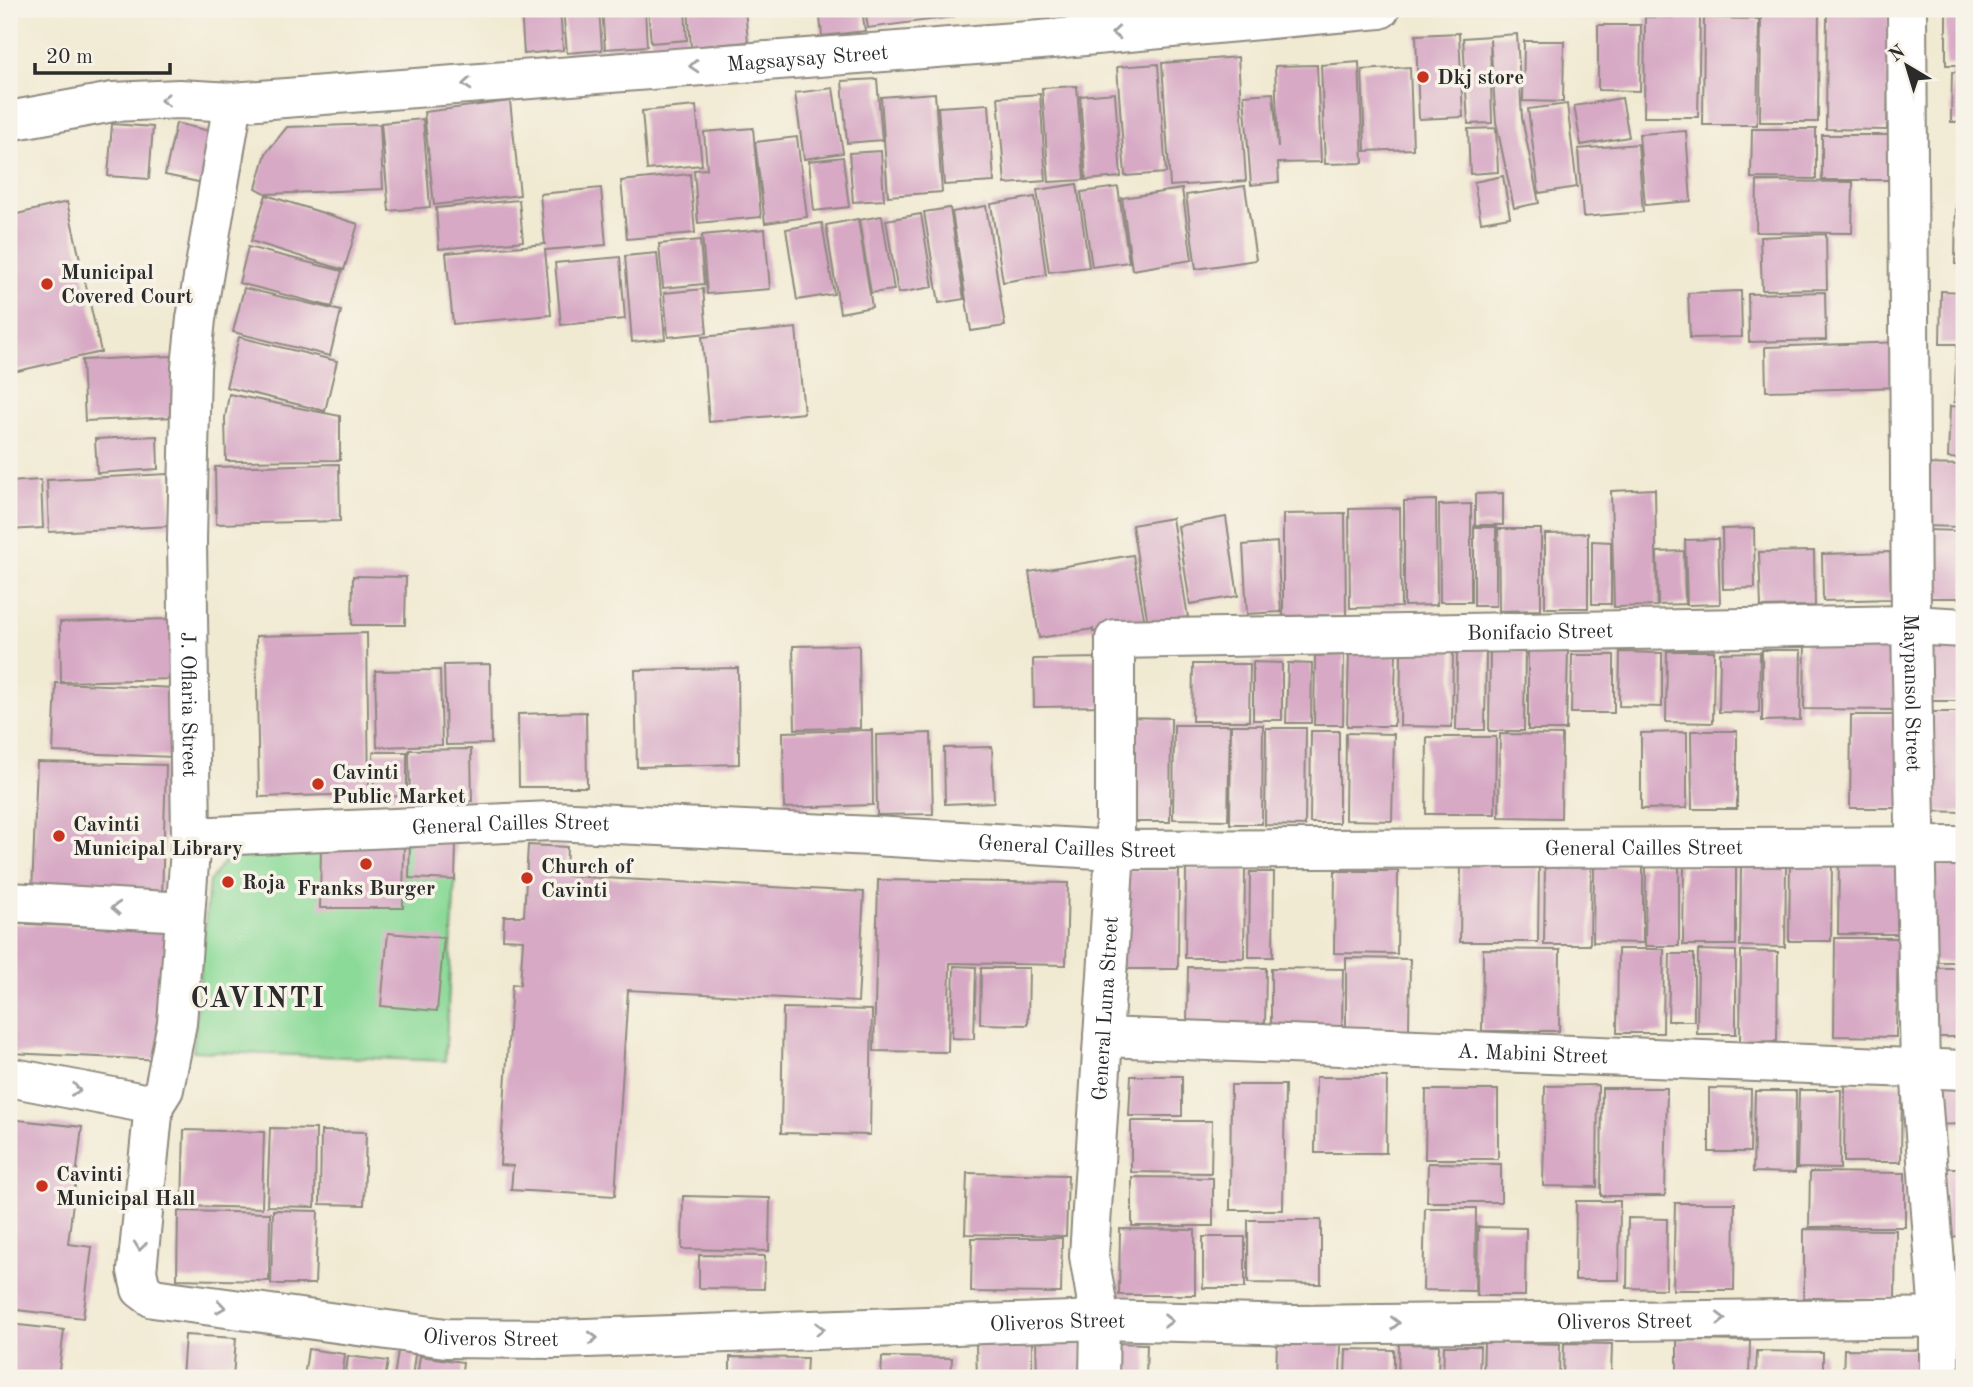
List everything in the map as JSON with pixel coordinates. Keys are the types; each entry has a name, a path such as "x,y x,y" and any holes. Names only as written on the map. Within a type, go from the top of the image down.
{"street":[{"name":"Magsaysay Street","path":"9,121 113,102 179,99 233,102 1041,40 1328,11 1380,9"},
{"name":"Maypansol Street","path":"1907,9 1911,625 1920,1069 1952,1316 1939,1378"},
{"name":"J. Oflaria Street","path":"153,1298 141,1289 137,1271 154,1105 164,1089 177,1023 191,837 187,539 191,367 196,319 233,102"},
{"name":"Bonifacio Street","path":"1115,639 1911,625 1964,628"},
{"name":"General Luna Street","path":"1100,1378 1100,1320 1089,1256 1115,850 1115,639"},
{"name":"General Cailles Street","path":"191,837 552,821 1115,850 1964,846"},
{"path":"9,902 185,912"},
{"name":"A. Mabini Street","path":"1103,1037 1964,1070"},
{"path":"9,1077 154,1105"},
{"name":"Oliveros Street","path":"153,1298 446,1338 558,1339 1100,1320 1296,1325 1952,1316"}],"green space":[{"path":"410,842 455,880 445,1061 193,1051 209,882 229,855 277,844"}],"building":[{"path":"521,9 560,9 563,50 524,54"},
{"path":"563,9 599,9 602,50 567,53"},
{"path":"602,9 645,9 647,46 605,49"},
{"path":"648,9 685,9 687,40 651,43"},
{"path":"688,9 745,9 748,42 691,47"},
{"path":"819,9 862,9 865,31 822,36"},
{"path":"865,9 952,9 953,17 868,28"},
{"path":"1761,9 1819,9 1818,122 1760,122"},
{"path":"1827,9 1889,9 1887,130 1826,129"},
{"path":"1946,9 1964,9 1964,65 1946,65"},
{"path":"1645,17 1700,18 1698,117 1644,117"},
{"path":"1704,18 1759,19 1757,125 1703,125"},
{"path":"1598,25 1641,25 1640,91 1598,90"},
{"path":"1459,33 1463,117 1419,119 1416,35"},
{"path":"1517,34 1522,118 1539,203 1514,208 1496,122 1490,39 1492,123 1468,124 1463,38"},
{"path":"1524,41 1564,41 1563,102 1523,101"},
{"path":"1238,57 1246,181 1170,186 1162,63"},
{"path":"1359,62 1363,163 1325,164 1321,65"},
{"path":"1158,64 1166,173 1125,176 1117,67"},
{"path":"1317,65 1321,162 1278,163 1279,182 1251,185 1244,95 1273,93 1278,148 1275,66"},
{"path":"1410,67 1413,149 1365,151 1362,70"},
{"path":"1952,72 1964,72 1964,122 1951,122"},
{"path":"877,79 882,140 847,143 842,81"},
{"path":"1077,86 1084,180 1049,182 1042,88"},
{"path":"833,88 843,153 804,159 795,93"},
{"path":"935,93 942,192 888,196 881,97"},
{"path":"1115,93 1121,177 1086,180 1080,96"},
{"path":"1040,94 1046,181 1005,184 998,97"},
{"path":"1622,98 1629,137 1581,145 1574,106"},
{"path":"510,101 520,195 434,205 424,112"},
{"path":"989,104 994,182 944,185 938,107"},
{"path":"1567,104 1577,187 1539,193 1528,109"},
{"path":"696,106 702,165 647,170 642,111"},
{"path":"423,119 430,207 389,211 381,123"},
{"path":"176,123 218,133 208,184 165,175"},
{"path":"112,124 153,127 149,179 108,176"},
{"path":"380,124 383,189 267,194 256,188 266,153 287,127"},
{"path":"1959,126 1964,126 1964,170 1959,170"},
{"path":"753,128 761,217 698,223 694,170 707,169 704,132"},
{"path":"1496,128 1498,172 1470,174 1468,129"},
{"path":"1752,129 1816,129 1816,179 1751,178"},
{"path":"1686,131 1691,201 1645,205 1639,134"},
{"path":"1822,135 1892,135 1892,180 1822,180"},
{"path":"797,137 807,217 765,223 755,142"},
{"path":"1638,144 1643,212 1583,217 1578,149"},
{"path":"881,151 884,200 853,202 849,153"},
{"path":"843,157 849,207 814,211 809,161"},
{"path":"690,174 695,233 627,239 621,181"},
{"path":"1957,174 1964,175 1964,202 1956,202"},
{"path":"1503,176 1510,217 1481,222 1474,182"},
{"path":"1757,181 1853,182 1852,233 1756,232"},
{"path":"1077,184 1089,267 1049,272 1037,190"},
{"path":"1245,186 1256,260 1196,269 1186,195"},
{"path":"1118,187 1129,262 1092,267 1081,192"},
{"path":"601,188 606,245 545,250 551,315 453,324 446,253 545,244 540,194"},
{"path":"1182,189 1192,260 1132,270 1122,198"},
{"path":"266,195 358,224 344,270 251,241"},
{"path":"1035,197 1046,275 1003,282 991,204"},
{"path":"519,200 523,241 439,249 436,208"},
{"name":"Municipal Covered Court","path":"67,202 101,352 9,373 9,216"},
{"path":"986,206 1005,326 971,331 952,212"},
{"path":"1956,206 1964,206 1964,264 1955,264"},
{"path":"950,208 964,299 939,303 924,212"},
{"path":"921,214 933,287 898,293 886,220"},
{"path":"882,216 894,290 871,293 859,220"},
{"path":"858,219 872,307 840,313 826,225"},
{"path":"822,223 834,294 797,300 786,229"},
{"path":"765,229 770,289 707,294 702,235"},
{"path":"1826,234 1827,289 1762,290 1760,237"},
{"path":"700,240 704,284 663,288 659,244"},
{"path":"248,247 342,271 332,307 239,283"},
{"path":"657,253 665,339 632,342 625,256"},
{"path":"620,257 625,319 561,325 555,263"},
{"path":"244,288 341,311 330,356 233,332"},
{"path":"703,289 707,333 668,337 664,293"},
{"path":"1741,291 1742,337 1690,338 1688,293"},
{"path":"1941,291 1964,292 1964,344 1940,344"},
{"path":"1825,292 1826,340 1749,342 1748,294"},
{"path":"796,328 804,413 709,422 702,337"},
{"path":"239,337 337,361 325,411 226,387"},
{"path":"1901,342 1902,387 1766,391 1765,347"},
{"path":"1957,346 1964,346 1964,403 1954,402"},
{"path":"172,356 175,417 85,421 82,360"},
{"path":"229,394 340,416 340,460 226,461 225,418"},
{"path":"1950,406 1964,407 1964,459 1948,458"},
{"path":"157,436 158,469 97,473 95,439"},
{"path":"339,464 340,521 216,524 215,467"},
{"path":"1922,464 1964,465 1964,527 1920,526"},
{"path":"168,474 171,526 49,532 47,480"},
{"path":"41,480 43,528 9,530 9,482"},
{"path":"1655,489 1657,606 1614,607 1611,491"},
{"path":"1503,493 1503,525 1475,525 1475,494"},
{"path":"1436,500 1437,605 1404,606 1404,501"},
{"path":"1471,504 1471,602 1440,602 1439,505"},
{"path":"1400,508 1401,607 1350,608 1349,509"},
{"path":"1345,513 1346,615 1283,616 1283,514"},
{"path":"1226,517 1238,596 1190,604 1178,526"},
{"path":"1172,518 1188,617 1148,624 1132,525"},
{"path":"1474,527 1496,527 1496,606 1474,606"},
{"path":"1754,528 1755,588 1723,589 1722,529"},
{"path":"1498,529 1541,529 1541,610 1499,611"},
{"path":"1925,530 1964,531 1964,598 1923,598"},
{"path":"1588,533 1588,608 1545,608 1545,534"},
{"path":"1718,539 1720,604 1687,605 1685,540"},
{"path":"1592,541 1611,542 1611,604 1592,604"},
{"path":"1277,542 1281,612 1247,614 1243,545"},
{"path":"1684,551 1685,604 1658,605 1657,552"},
{"path":"1814,551 1815,606 1761,607 1759,552"},
{"path":"1890,552 1891,599 1823,601 1822,554"},
{"path":"1133,555 1145,624 1039,638 1029,572"},
{"path":"353,576 406,577 405,625 352,625"},
{"path":"171,619 172,679 61,682 60,622"},
{"path":"367,633 369,794 259,797 256,636"},
{"path":"1805,640 1896,640 1896,710 1804,709"},
{"path":"1922,641 1964,641 1964,701 1922,701"},
{"path":"859,645 860,728 795,729 793,646"},
{"path":"1457,649 1486,649 1485,730 1456,730"},
{"path":"1401,650 1453,650 1452,727 1400,726"},
{"path":"1490,650 1525,650 1524,731 1489,731"},
{"path":"1762,650 1801,650 1800,720 1762,721"},
{"path":"1528,651 1568,651 1566,730 1528,730"},
{"path":"1667,651 1714,651 1713,723 1666,722"},
{"path":"1620,652 1662,653 1662,707 1619,706"},
{"path":"1760,652 1759,713 1719,712 1720,653"},
{"path":"1349,653 1396,653 1394,726 1347,726"},
{"path":"1344,655 1343,725 1314,725 1315,656"},
{"path":"1572,655 1614,655 1614,713 1571,713"},
{"path":"1105,658 1106,706 1034,707 1033,659"},
{"path":"1253,662 1282,663 1282,720 1253,720"},
{"path":"1288,663 1312,664 1311,723 1286,723"},
{"path":"490,664 491,744 446,745 444,665"},
{"path":"1193,664 1250,664 1249,721 1192,721"},
{"path":"738,668 739,764 637,767 635,670"},
{"path":"440,670 442,745 377,747 375,671"},
{"path":"56,683 176,688 172,757 53,752"},
{"path":"586,712 587,787 519,787 518,714"},
{"path":"1922,712 1964,712 1964,812 1921,811"},
{"path":"1851,715 1903,715 1902,808 1850,808"},
{"path":"1122,717 1171,718 1170,822 1120,822"},
{"path":"1174,725 1230,725 1228,820 1173,819"},
{"path":"1231,725 1263,725 1262,824 1230,824"},
{"path":"1266,728 1306,728 1305,826 1265,825"},
{"path":"872,730 873,805 784,808 783,732"},
{"path":"1311,731 1339,731 1339,823 1310,823"},
{"path":"1691,731 1737,731 1737,809 1692,809"},
{"path":"1687,732 1687,808 1641,809 1641,733"},
{"path":"931,733 933,814 877,815 876,735"},
{"path":"1346,733 1394,734 1392,821 1345,820"},
{"path":"1500,734 1562,735 1561,818 1499,817"},
{"path":"1427,737 1496,737 1495,814 1426,814"},
{"path":"992,747 994,802 945,804 944,748"},
{"path":"471,749 472,801 410,803 409,750"},
{"path":"373,752 407,752 407,796 374,797"},
{"path":"37,762 166,765 162,897 32,894"},
{"path":"321,842 404,842 403,908 320,908"},
{"path":"410,842 456,843 455,880 409,878"},
{"path":"528,845 567,847 566,876 864,892 858,1002 628,990 615,1196 511,1190 513,1166 500,1165 512,984 520,985 523,940 503,939 504,916 524,916"},
{"path":"1839,858 1899,859 1898,934 1838,934"},
{"path":"1790,861 1832,862 1831,941 1789,941"},
{"path":"1461,862 1539,863 1538,942 1460,942"},
{"path":"1646,864 1679,865 1679,946 1645,946"},
{"path":"1545,865 1591,865 1590,945 1544,945"},
{"path":"1741,865 1786,866 1785,947 1740,946"},
{"path":"1594,866 1643,867 1643,943 1593,942"},
{"path":"1923,866 1964,866 1964,962 1922,962"},
{"path":"1684,867 1736,867 1736,945 1683,945"},
{"path":"1186,869 1245,869 1244,958 1185,958"},
{"path":"1118,870 1179,870 1178,969 1116,969"},
{"path":"1335,871 1398,871 1397,954 1334,953"},
{"path":"1250,872 1274,872 1273,957 1249,957"},
{"path":"878,880 1068,883 1066,965 950,963 948,1052 874,1051"},
{"path":"9,923 176,931 164,1060 9,1053"},
{"path":"388,933 444,938 437,1011 381,1006"},
{"path":"1835,938 1898,938 1896,1037 1834,1036"},
{"path":"1483,949 1560,950 1559,1031 1482,1031"},
{"path":"1618,949 1664,949 1663,1033 1617,1033"},
{"path":"1698,950 1736,951 1736,1034 1697,1034"},
{"path":"1741,951 1778,952 1777,1041 1740,1042"},
{"path":"1670,954 1694,954 1694,1021 1668,1021"},
{"path":"1346,958 1410,959 1409,1031 1346,1031"},
{"path":"954,966 976,967 974,1039 952,1038"},
{"path":"1188,967 1266,968 1265,1025 1187,1024"},
{"path":"981,968 1029,968 1028,1025 980,1024"},
{"path":"1271,968 1343,969 1342,1029 1271,1028"},
{"path":"1926,968 1964,968 1964,1037 1926,1037"},
{"path":"783,1008 872,1010 870,1135 781,1133"},
{"path":"1131,1076 1182,1076 1182,1116 1129,1116"},
{"path":"1316,1077 1387,1077 1386,1153 1315,1153"},
{"path":"1964,1080 1964,1124 1931,1125 1930,1081"},
{"path":"1231,1085 1285,1085 1283,1210 1230,1210"},
{"path":"1598,1085 1597,1187 1543,1186 1545,1086"},
{"path":"1845,1085 1902,1085 1901,1162 1844,1162"},
{"path":"1602,1088 1667,1088 1665,1196 1601,1196"},
{"path":"1709,1088 1751,1089 1750,1152 1709,1152"},
{"path":"1426,1090 1498,1090 1498,1159 1425,1159"},
{"path":"1799,1090 1841,1090 1840,1169 1797,1168"},
{"path":"1755,1091 1796,1091 1795,1173 1753,1172"},
{"name":"Cavinti Municipal Hall","path":"9,1119 82,1127 68,1244 92,1247 83,1318 9,1309"},
{"path":"1131,1121 1212,1121 1211,1173 1131,1172"},
{"path":"270,1128 316,1129 315,1207 267,1206"},
{"path":"184,1130 264,1132 262,1208 182,1206"},
{"path":"321,1131 366,1132 364,1205 320,1204"},
{"path":"1428,1163 1501,1164 1501,1202 1427,1202"},
{"path":"1945,1168 1964,1168 1964,1236 1945,1237"},
{"path":"1810,1172 1905,1173 1905,1227 1809,1227"},
{"path":"967,1173 1068,1175 1066,1236 965,1234"},
{"path":"1132,1177 1213,1178 1213,1226 1132,1226"},
{"path":"683,1196 770,1198 769,1251 682,1249"},
{"path":"1576,1201 1620,1201 1619,1280 1575,1280"},
{"path":"1675,1203 1735,1203 1734,1290 1673,1290"},
{"path":"1425,1208 1476,1208 1475,1291 1423,1290"},
{"path":"273,1210 318,1211 315,1284 271,1284"},
{"path":"178,1211 270,1213 269,1281 177,1279"},
{"path":"1628,1218 1667,1219 1666,1289 1627,1288"},
{"path":"1248,1220 1321,1220 1321,1284 1248,1283"},
{"path":"1478,1227 1526,1228 1525,1296 1477,1296"},
{"path":"1120,1229 1195,1230 1195,1295 1119,1295"},
{"path":"1804,1229 1896,1230 1895,1298 1804,1298"},
{"path":"1203,1237 1245,1237 1245,1288 1203,1288"},
{"path":"972,1238 1062,1238 1061,1293 971,1292"},
{"path":"699,1255 765,1256 764,1289 699,1288"},
{"path":"9,1324 64,1330 58,1378 9,1378"},
{"path":"185,1335 236,1338 233,1378 182,1378"},
{"path":"1082,1338 1083,1378 1037,1378 1036,1339"},
{"path":"1677,1340 1750,1341 1749,1378 1677,1378"},
{"path":"1032,1342 1032,1378 977,1378 976,1344"},
{"path":"1484,1342 1560,1344 1559,1378 1483,1378"},
{"path":"1113,1343 1147,1344 1146,1378 1112,1378"},
{"path":"1277,1343 1341,1344 1340,1378 1276,1378"},
{"path":"1564,1343 1612,1344 1611,1378 1563,1378"},
{"path":"1399,1344 1439,1345 1438,1378 1398,1378"},
{"path":"1444,1346 1480,1346 1479,1378 1443,1378"},
{"path":"308,1349 345,1354 342,1378 304,1378"},
{"path":"1346,1349 1394,1350 1394,1378 1345,1378"},
{"path":"1844,1349 1926,1350 1925,1378 1843,1378"},
{"path":"398,1351 415,1354 412,1378 394,1378"},
{"path":"1757,1351 1823,1352 1823,1378 1756,1378"},
{"path":"348,1356 388,1361 385,1378 345,1378"},
{"path":"420,1356 463,1362 461,1378 417,1378"},
{"path":"730,1357 807,1358 806,1378 730,1378"},
{"path":"882,1357 952,1358 951,1378 881,1378"}],"place":[{"name":"Dkj store","path":"1423,77"},
{"name":"Municipal Covered Court","path":"47,284"},
{"name":"Cavinti Public Market","path":"318,784"},
{"name":"Cavinti Municipal Library","path":"59,836"},
{"name":"Franks Burger","path":"366,864"},
{"name":"Church of Cavinti","path":"527,878"},
{"name":"Roja","path":"228,882"},
{"name":"Cavinti Municipal Hall","path":"42,1186"}],"district":[{"name":"CAVINTI","path":"258,997"}]}
